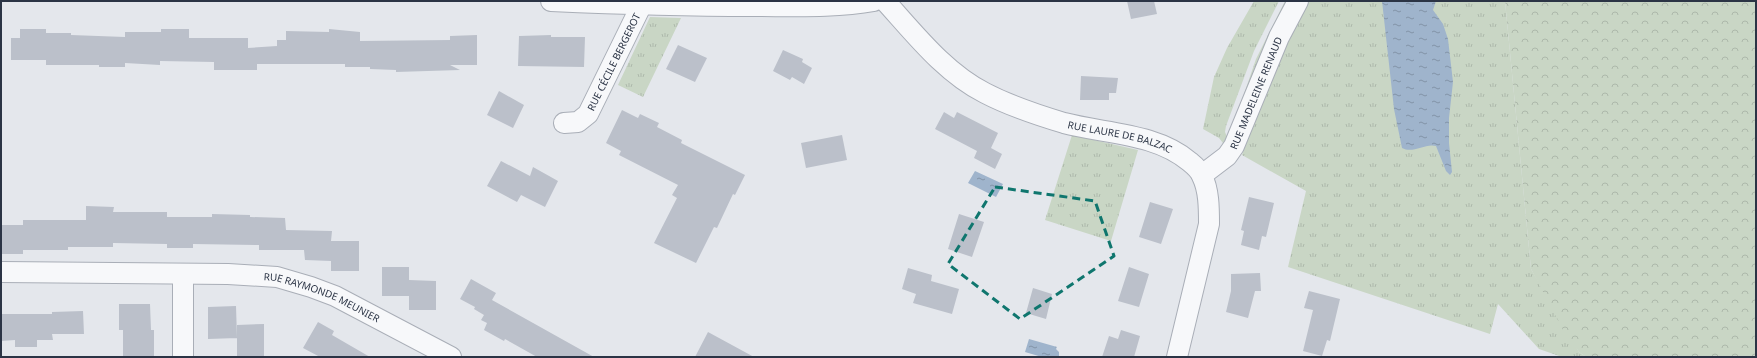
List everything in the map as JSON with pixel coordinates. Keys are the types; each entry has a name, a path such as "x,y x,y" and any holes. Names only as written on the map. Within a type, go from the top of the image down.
{"street":[{"name":"RUE CÉCILE BERGEROT","path":"551,1 641,6 842,6 874,1"},
{"name":"RUE LAURE DE BALZAC","path":"884,1 941,60 962,78 983,92 1037,115 1152,142 1168,148 1186,159 1202,175"},
{"name":"RUE MADELEINE RENAUD","path":"1202,175 1227,156 1234,146 1276,43 1298,1"},
{"name":"RUE CÉCILE BERGEROT","path":"564,123 578,122 588,114 641,6"},
{"path":"1177,357 1209,224 1209,204 1202,175"},
{"name":"RUE RAYMONDE MEUNIER","path":"1,272 256,275 277,278 311,286 335,296 451,357"},
{"path":"183,274 183,357"}],"highlighted area":[{"path":"995,187 1095,201 1114,256 1020,319 948,264"}],"green space":[{"path":"1254,1 1279,1 1254,51 1226,126 1225,132 1228,139 1223,143 1219,138 1203,129 1214,77 1227,48"},
{"path":"1285,1 1289,1 1232,129 1256,59"},
{"path":"1307,1 1505,1 1531,269 1579,352 1586,357 1562,357 1539,349 1498,304 1490,334 1288,267 1306,191 1242,155 1266,83"},
{"path":"1505,1 1756,1 1756,357 1586,357 1579,352 1563,330 1531,269"},
{"path":"650,17 681,18 643,97 618,85"},
{"path":"1072,135 1138,150 1111,241 1045,220"}],"water":[{"path":"1382,1 1436,1 1433,10 1443,24 1448,39 1453,82 1449,118 1449,143 1452,172 1450,175 1446,171 1436,146 1432,145 1410,150 1402,148 1394,109"},
{"path":"975,171 1003,184 996,197 968,183"},
{"path":"1029,339 1057,347 1056,349 1059,352 1059,356 1042,357 1025,352"}],"building":[{"path":"1127,1 1154,1 1157,14 1131,19"},
{"path":"20,29 46,29 46,33 71,33 71,35 125,37 125,32 161,32 161,29 189,29 189,38 248,38 248,48 277,46 277,40 286,40 286,31 329,32 329,29 360,32 360,41 450,40 450,36 477,35 477,65 450,65 460,70 396,72 396,70 370,69 370,67 345,67 345,64 257,64 257,70 214,70 214,62 160,61 160,65 125,63 125,67 99,67 99,65 46,65 46,60 11,60 11,38 20,38"},
{"path":"551,35 551,37 585,37 584,67 518,66 519,36"},
{"path":"678,45 707,58 695,82 666,69"},
{"path":"783,50 803,59 802,62 812,68 804,84 792,77 790,80 773,71"},
{"path":"1081,76 1118,78 1116,93 1109,93 1109,100 1080,100"},
{"path":"499,91 524,105 513,128 487,115"},
{"path":"622,110 638,118 640,114 659,123 657,127 682,140 681,143 745,175 735,195 733,194 717,228 714,227 696,263 654,243 677,198 672,195 678,185 619,155 621,151 606,143"},
{"path":"944,112 954,118 957,112 998,133 991,148 1002,154 995,169 974,158 977,151 935,129"},
{"path":"842,135 847,160 806,168 801,143"},
{"path":"501,161 530,176 533,167 558,181 545,207 521,195 517,202 487,186"},
{"path":"1249,197 1274,203 1266,237 1262,236 1259,250 1241,245 1244,231 1241,230"},
{"path":"1150,202 1173,209 1161,244 1139,237"},
{"path":"86,206 114,207 113,212 167,212 167,217 212,217 212,214 285,218 286,230 332,231 331,241 359,241 359,271 331,271 331,261 305,260 304,250 259,250 259,245 193,244 193,248 167,248 167,244 113,243 113,247 68,247 68,250 23,250 23,254 1,254 1,225 23,225 23,220 86,220"},
{"path":"959,214 984,222 972,257 948,249"},
{"path":"382,267 409,267 409,280 436,281 436,310 409,310 409,296 382,296"},
{"path":"1129,267 1149,274 1139,307 1118,301"},
{"path":"908,268 932,275 931,281 959,289 952,314 913,303 916,294 902,289"},
{"path":"1260,273 1261,291 1255,291 1248,318 1226,312 1231,291 1231,274"},
{"path":"471,279 496,293 492,300 594,357 537,357 505,339 504,341 484,330 487,323 481,320 484,315 474,309 475,307 460,299"},
{"path":"1033,288 1052,294 1046,319 1026,313"},
{"path":"1309,291 1340,299 1330,341 1327,340 1322,356 1303,351 1313,310 1304,308"},
{"path":"119,304 150,304 151,330 154,330 154,357 123,357 123,330 119,330"},
{"path":"236,306 237,338 208,339 208,307"},
{"path":"83,311 84,334 52,334 53,340 37,340 37,347 15,347 15,340 1,341 1,314 52,314 52,312"},
{"path":"318,322 334,331 332,335 370,357 320,357 303,348"},
{"path":"264,324 264,356 237,356 237,325"},
{"path":"1121,330 1140,336 1134,357 1102,357 1109,336 1118,339"},
{"path":"708,332 754,357 695,357"}]}
